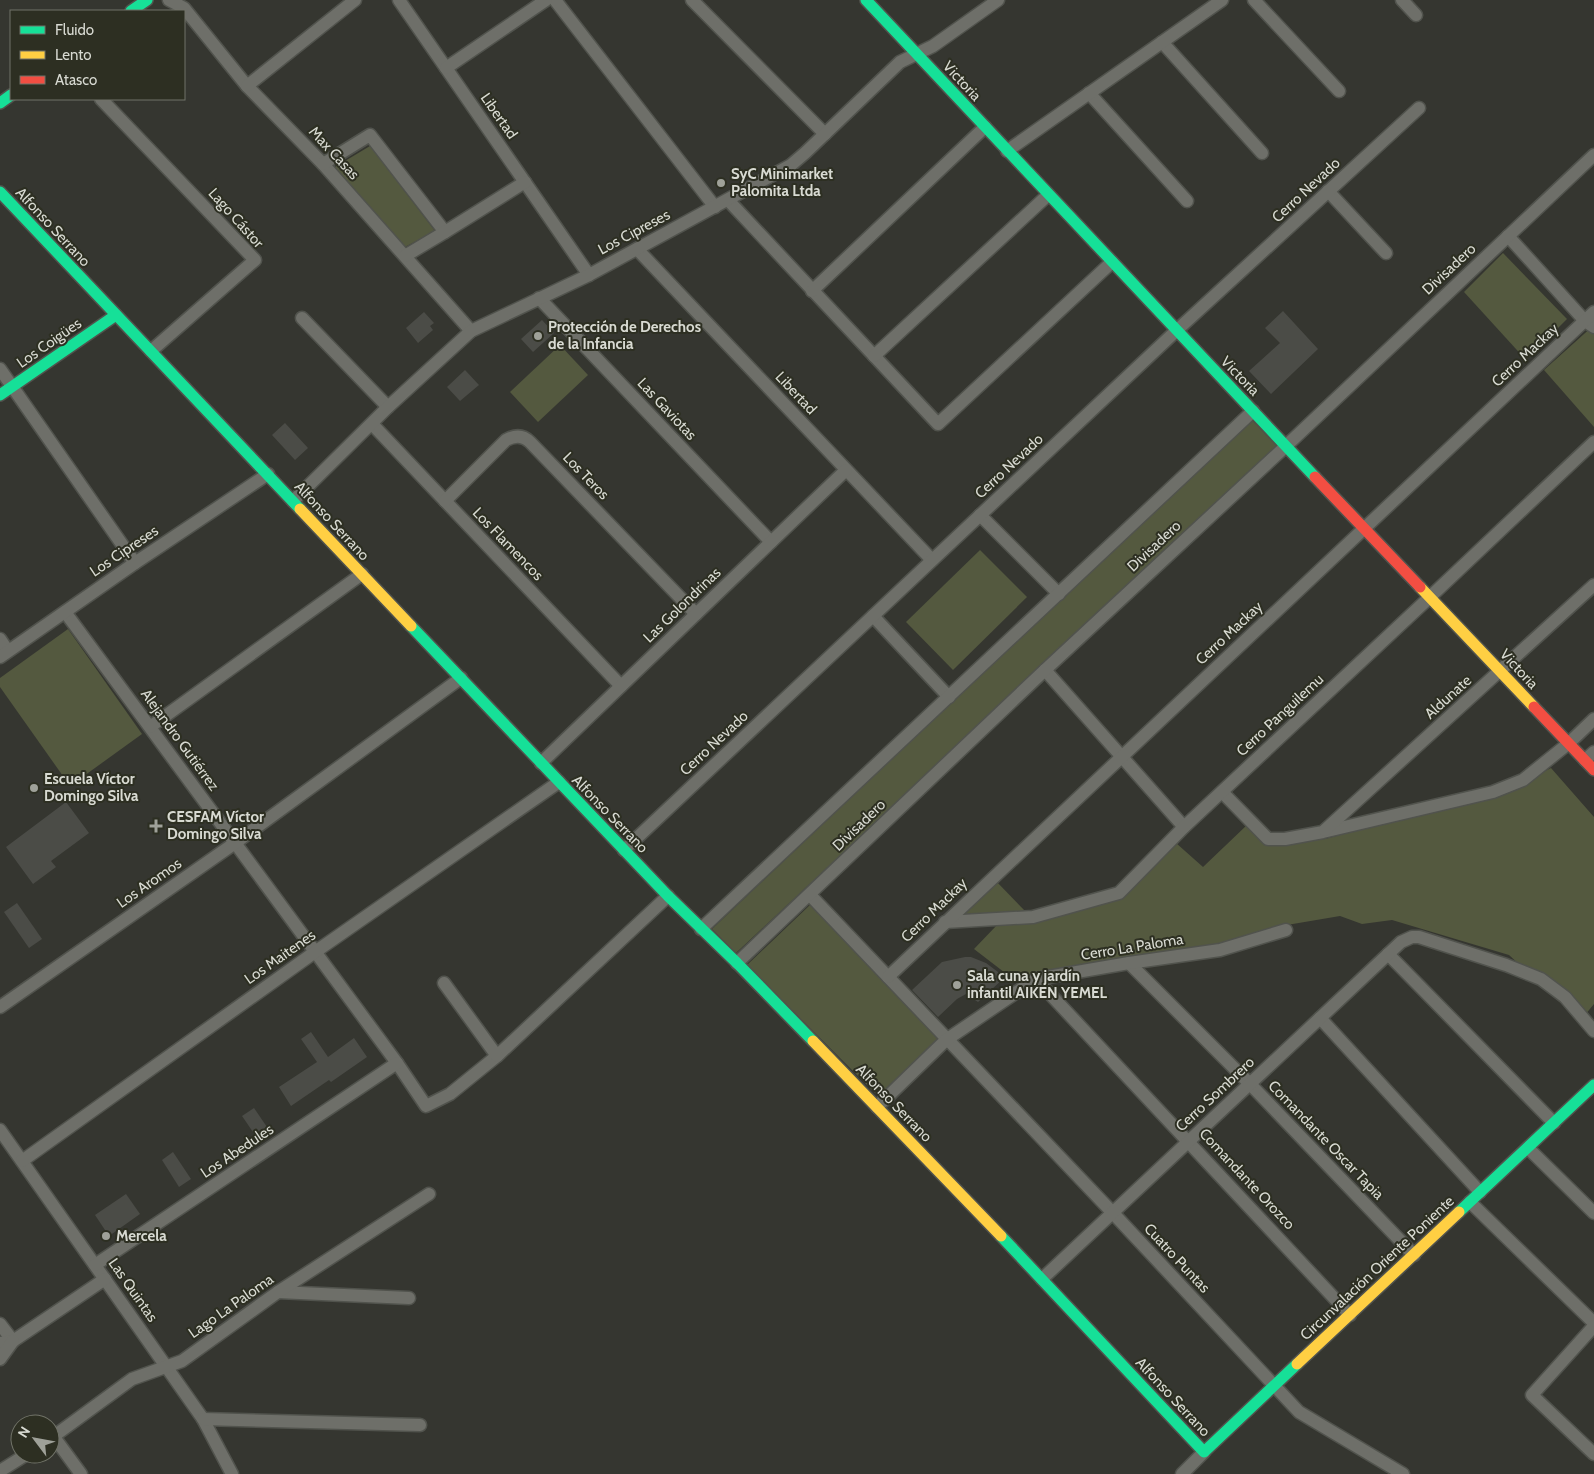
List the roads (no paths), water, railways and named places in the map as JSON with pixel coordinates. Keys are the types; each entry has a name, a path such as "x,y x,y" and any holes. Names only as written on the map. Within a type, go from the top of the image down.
{"street":[{"path":"133,10 148,0"},
{"name":"Max Casas","path":"169,0 184,8 247,86 323,164 472,331"},
{"path":"247,86 355,0"},
{"name":"Libertad","path":"399,0 589,275"},
{"path":"446,68 546,0"},
{"path":"555,0 715,207"},
{"path":"692,0 825,134"},
{"name":"Victoria","path":"866,0 1176,331 1430,598 1569,743 1589,756 1594,770"},
{"name":"Los Cipreses","path":"293,501 388,407 472,331 589,275 791,165 900,62 933,46 998,0"},
{"path":"1007,151 1222,0"},
{"path":"1254,0 1339,91"},
{"path":"1402,0 1416,16"},
{"path":"1162,42 1262,153"},
{"path":"1089,93 1186,200"},
{"name":"Lago Cástor","path":"102,100 255,260 152,351"},
{"name":"Cerro Nevado","path":"624,850 1176,331 1418,108"},
{"path":"812,290 985,127"},
{"path":"323,164 370,135 445,232"},
{"name":"Divisadero","path":"738,963 1045,670 1286,446 1594,155"},
{"path":"405,256 525,182"},
{"path":"1328,191 1386,253"},
{"name":"Alfonso Serrano","path":"0,192 559,782 668,896 738,963 878,1107 1204,1452"},
{"path":"874,356 1048,195"},
{"path":"728,200 938,424 1112,262"},
{"path":"1508,236 1591,320"},
{"name":"Libertad","path":"637,249 932,560"},
{"name":"Las Gaviotas","path":"539,298 771,542"},
{"name":"Los Coigües","path":"0,395 116,315"},
{"path":"302,318 388,407"},
{"name":"Cerro Mackay","path":"888,977 1364,528 1591,320"},
{"path":"0,369 134,563"},
{"name":"Divisadero","path":"702,928 1253,411"},
{"name":"Los Flamencos","path":"372,424 621,686"},
{"name":"Los Teros","path":"445,501 506,440 523,437 530,442 696,614"},
{"name":"Cerro Panguilemu","path":"945,922 1033,917 1119,893 1184,827 1594,442"},
{"name":"Las Golondrinas","path":"541,763 846,470"},
{"name":"Los Cipreses","path":"4,654 134,563 268,474"},
{"path":"980,515 1059,594"},
{"path":"150,727 362,574"},
{"name":"Aldunate","path":"1323,832 1594,585"},
{"name":"Alejandro Gutiérrez","path":"65,612 397,1063 426,1106 450,1094 498,1056"},
{"path":"873,616 949,697"},
{"path":"0,639 4,654"},
{"path":"1045,670 1184,827"},
{"name":"Los Aromos","path":"0,1007 235,843 461,678"},
{"path":"1222,792 1268,838 1285,839 1323,832 1492,792 1523,780 1569,743 1594,719"},
{"name":"Los Maitenes","path":"22,1161 315,952 559,782"},
{"name":"Cuatro Puntas","path":"810,894 1299,1412 1403,1474"},
{"path":"444,983 498,1056 668,896"},
{"name":"Cerro La Paloma","path":"878,1107 946,1040 1036,979 1220,950 1286,930"},
{"name":"Cerro Sombrero","path":"1042,1279 1388,954 1401,942 1412,937 1506,965 1541,979 1565,997 1594,1031"},
{"path":"1388,954 1554,1123"},
{"name":"Comandante Oscar Tapia","path":"1129,963 1250,1084 1414,1255"},
{"name":"Comandante Orozco","path":"1036,979 1189,1140 1350,1314"},
{"path":"1320,1018 1480,1192"},
{"name":"Los Abedules","path":"95,1265 397,1063"},
{"name":"Circunvalación Oriente Poniente","path":"1182,1474 1594,1085"},
{"name":"Las Quintas","path":"0,1130 204,1420 232,1474"},
{"path":"1528,1148 1594,1212"},
{"name":"Lago La Paloma","path":"60,1432 132,1379 182,1360 278,1292 428,1194"},
{"path":"1470,1202 1594,1325 1532,1395 1594,1454"},
{"path":"0,1359 13,1341 105,1279"},
{"path":"278,1292 409,1298"},
{"path":"0,1324 13,1341"},
{"path":"0,1343 13,1341"},
{"path":"204,1420 420,1426"},
{"path":"60,1448 81,1474"},
{"path":"0,1471 11,1464"}],"place":[{"name":"SyC Minimarket Palomita Ltda","path":"721,183"},
{"name":"Protección de Derechos de la Infancia","path":"538,336"},
{"name":"Escuela Víctor Domingo Silva","path":"34,788"},
{"name":"CESFAM Víctor Domingo Silva","path":"156,826"},
{"name":"Sala cuna y jardín infantil AIKEN YEMEL","path":"957,985"},
{"name":"Mercela","path":"106,1236"}]}
